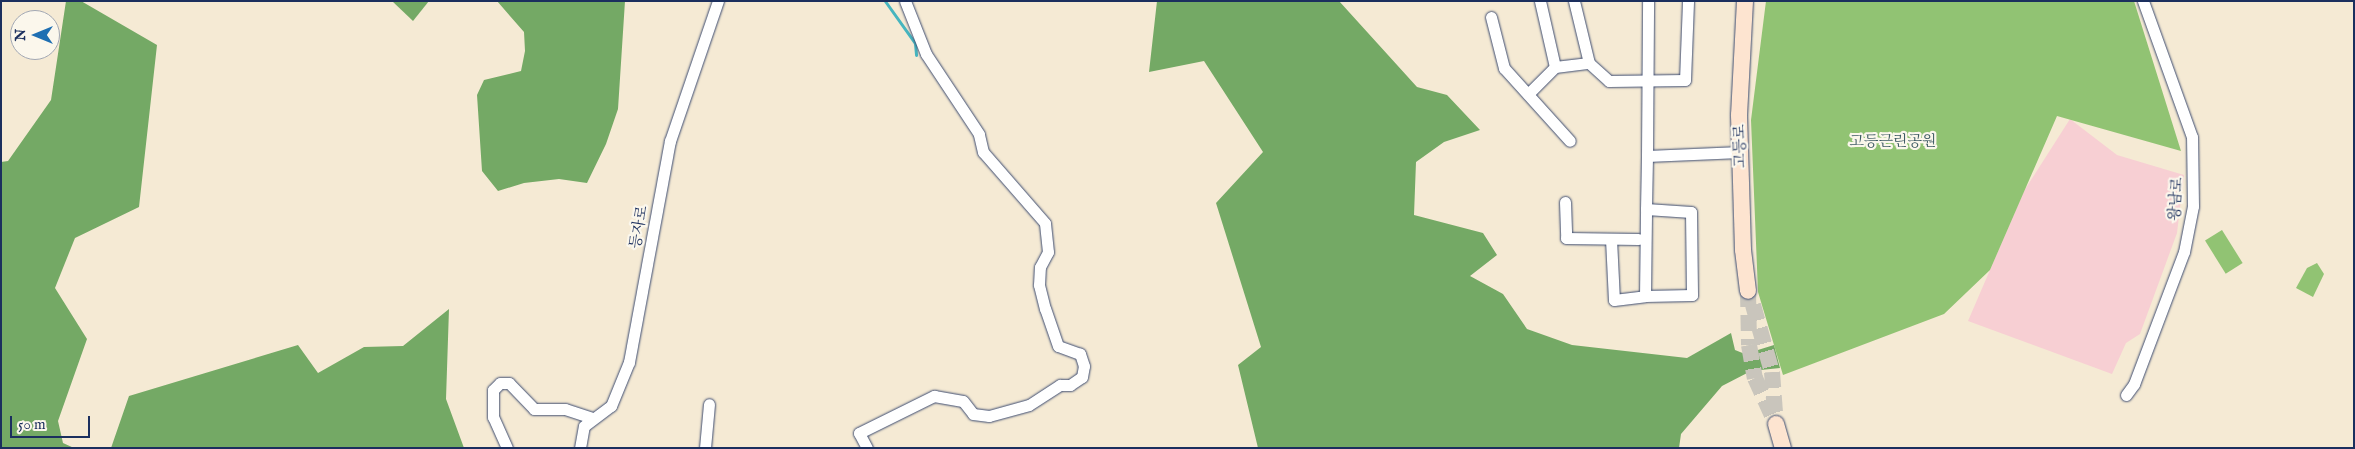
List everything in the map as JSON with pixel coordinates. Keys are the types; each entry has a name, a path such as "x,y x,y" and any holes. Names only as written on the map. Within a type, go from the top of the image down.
{"street":[{"name":"등자로","path":"580,448 584,426 592,418 611,406 629,362 670,142 718,1"},
{"path":"867,448 859,433 934,396 963,401 973,414 989,416 1029,405 1060,385 1070,385 1082,377 1084,366 1080,354 1058,346 1045,309 1039,285 1040,267 1048,252 1046,223 983,152 979,134 926,54 905,1"},
{"path":"1540,1 1555,67"},
{"path":"1574,1 1589,63 1608,81 1685,80 1688,1"},
{"path":"1645,296 1648,1"},
{"name":"고등로","path":"1745,1 1740,152 1748,291"},
{"name":"왕남로","path":"2126,395 2134,384 2184,252 2193,206 2192,137 2143,1"},
{"path":"1490,17 1504,68 1570,141"},
{"path":"1528,94 1555,67 1589,63"},
{"path":"1647,156 1740,152"},
{"path":"1565,202 1566,238 1638,239"},
{"path":"1611,239 1614,300 1645,296 1692,295 1691,212 1646,209"},
{"path":"507,448 494,417 494,390 500,382 509,383 534,409 565,409 592,418"},
{"path":"705,448 710,404"},
{"path":"1776,424 1783,448"}],"shaded area":[{"path":"2070,119 2117,155 2184,175 2177,233 2140,334 2126,343 2112,374 1968,321 2024,191"}],"green space":[{"path":"66,1 81,1 157,45 139,207 75,238 55,288 87,339 58,421 63,443 74,448 1,448 1,162 8,161 51,100 57,60 60,60 60,41"},
{"path":"392,1 429,1 413,21"},
{"path":"497,1 625,1 618,109 606,144 587,183 559,179 524,183 498,191 482,171 477,95 484,80 521,71 525,51 524,32"},
{"path":"1157,1 1339,1 1417,87 1447,95 1480,130 1444,142 1416,162 1414,215 1483,233 1497,255 1470,276 1503,294 1527,329 1572,345 1687,358 1731,333 1735,350 1745,354 1774,345 1780,368 1751,371 1722,386 1681,434 1679,448 1258,448 1238,365 1261,347 1216,203 1263,152 1204,61 1149,72"},
{"name":"고등근린공원","path":"1766,1 2134,1 2181,151 2057,116 1990,270 1944,314 1783,375 1758,292 1751,120"},
{"path":"2222,230 2243,263 2226,274 2205,241"},
{"path":"2317,263 2324,274 2313,297 2296,288 2307,268"},
{"path":"449,309 446,399 464,448 111,448 129,396 298,345 318,373 364,347 403,346"}],"waterway":[{"path":"885,1 915,43 916,55"}],"tunnel":[{"path":"1748,291 1749,345 1755,378 1776,424"},
{"path":"1753,305 1772,372 1775,413"}]}
